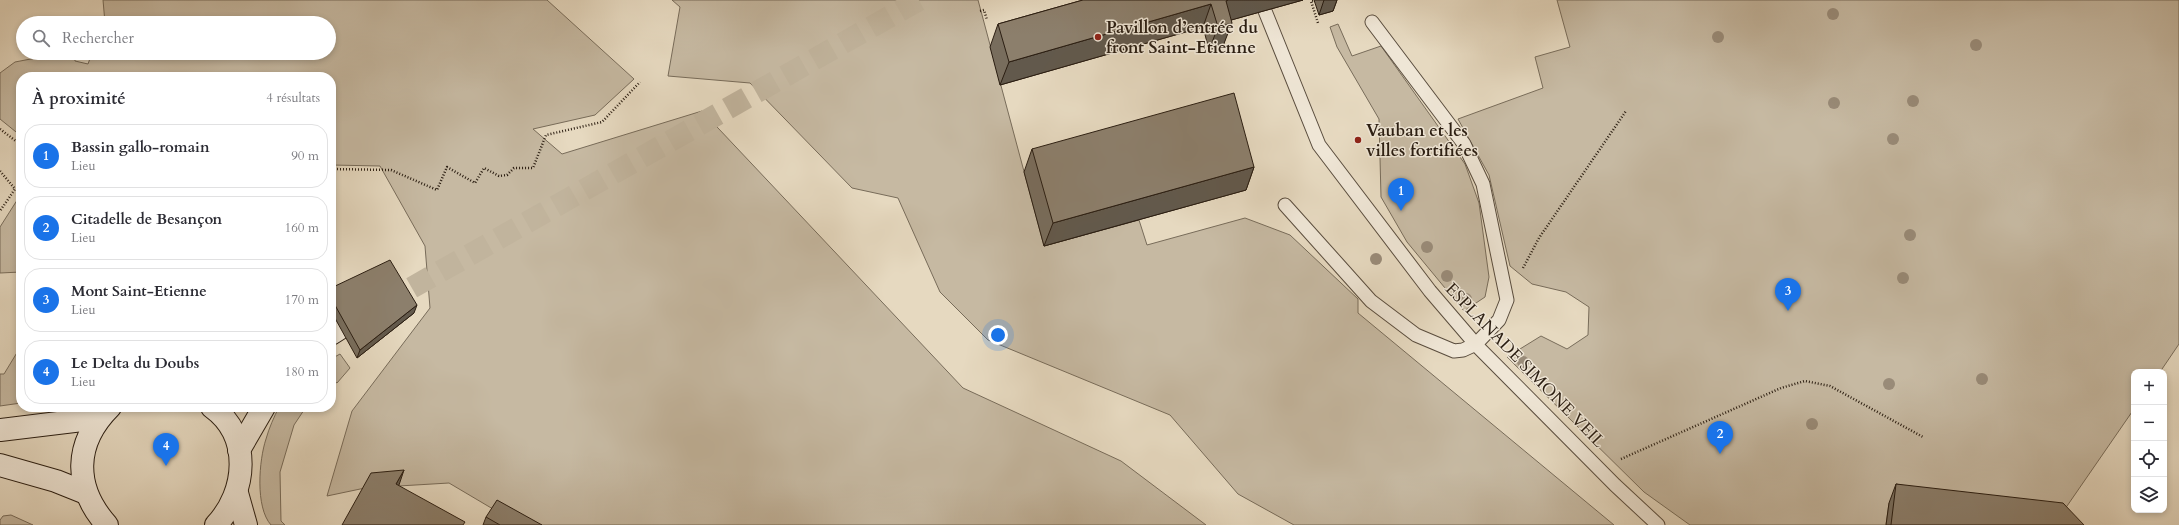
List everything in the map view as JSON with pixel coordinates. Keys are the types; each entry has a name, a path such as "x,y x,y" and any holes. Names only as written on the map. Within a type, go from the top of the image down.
{"main road":[{"path":"0,430 105,412"},
{"path":"105,412 86,441 81,467 86,493 95,512 107,525"},
{"path":"216,412 231,429 239,450 241,471 237,493 227,513 216,525"},
{"path":"239,450 261,412"},
{"path":"0,466 56,481 86,493"},
{"path":"237,493 246,525"}],"lane":[{"name":"ESPLANADE SIMONE VEIL","path":"1265,11 1319,145 1430,291 1476,344 1658,525"},
{"path":"1285,205 1371,301 1416,335 1454,351 1463,350 1476,344 1499,320 1507,300 1483,184 1464,144 1372,22"}],"path":[{"path":"1316,0 1311,1 1318,23"},
{"path":"980,11 984,10 986,20"},
{"path":"336,169 391,170 437,190 447,167 475,183 484,168 499,176 508,175 514,168 533,168 546,135 602,122 640,82"},
{"path":"1507,300 1539,238 1626,111"},
{"path":"0,129 16,140"},
{"path":"0,171 15,189 0,211"},
{"path":"1599,468 1781,388 1805,381 1830,386 1923,437"}],"shaded area":[{"path":"103,0 547,0 634,79 595,115 533,129 562,154 702,111 963,388 1121,461 1206,525 520,525 449,483 365,488 327,496 352,411 430,308 425,246 380,166 336,165 336,72 16,72 16,132 0,119 0,73 15,62 25,60 75,60 88,64 89,60 336,60 336,16 104,16"},
{"path":"672,0 978,0 1044,246 1139,220 1147,245 1245,218 1290,235 1358,299 1358,313 1614,525 1294,525 1238,494 1170,415 988,340 940,292 898,198 852,188 750,83 668,76 680,7"},
{"path":"1557,0 2179,0 2179,344 2162,369 2131,369 2131,413 2056,522 1889,503 1886,525 1690,525 1644,492 1507,357 1541,336 1567,349 1588,335 1589,307 1566,292 1532,284 1510,266 1489,175 1458,119 1543,88 1535,57 1570,47"},
{"path":"1338,24 1352,56 1381,46 1465,164 1479,203 1489,277 1485,297 1464,311 1407,242 1381,197 1379,119 1337,47 1330,27"},
{"path":"16,202 16,272 0,273 0,227"},
{"path":"16,354 16,404 0,406 0,374 4,374"},
{"path":"340,354 350,368 337,383 336,382 336,356"},
{"path":"277,412 303,412 294,425 280,472 281,521 285,525 271,525 262,507 260,471 266,439"},
{"path":"11,515 33,525 0,525 0,520 3,516"}],"building":[{"path":"1083,0 1228,0 1226,1 1232,23 1218,27 1211,4 1009,62 998,24"},
{"path":"1234,93 1254,167 1053,223 1032,149"},
{"path":"390,260 417,305 360,350 336,307 336,286"},
{"path":"404,470 396,484 465,522 463,525 342,525 371,473"},
{"path":"1896,484 2063,503 2084,525 1891,525"},
{"path":"497,500 542,525 500,525 486,517"}],"tunnel":[{"path":"383,304 919,0"}],"place":[{"name":"Pavillon d’entrée du front Saint-Etienne","path":"1098,37"},
{"name":"Vauban et les villes fortifiées","path":"1358,140"},
{"name":"Bassin gallo-romain","path":"1401,211"},
{"name":"Mont Saint-Etienne","path":"1788,311"},
{"name":"Citadelle de Besançon","path":"1720,454"},
{"name":"Le Delta du Doubs","path":"166,466"}]}
